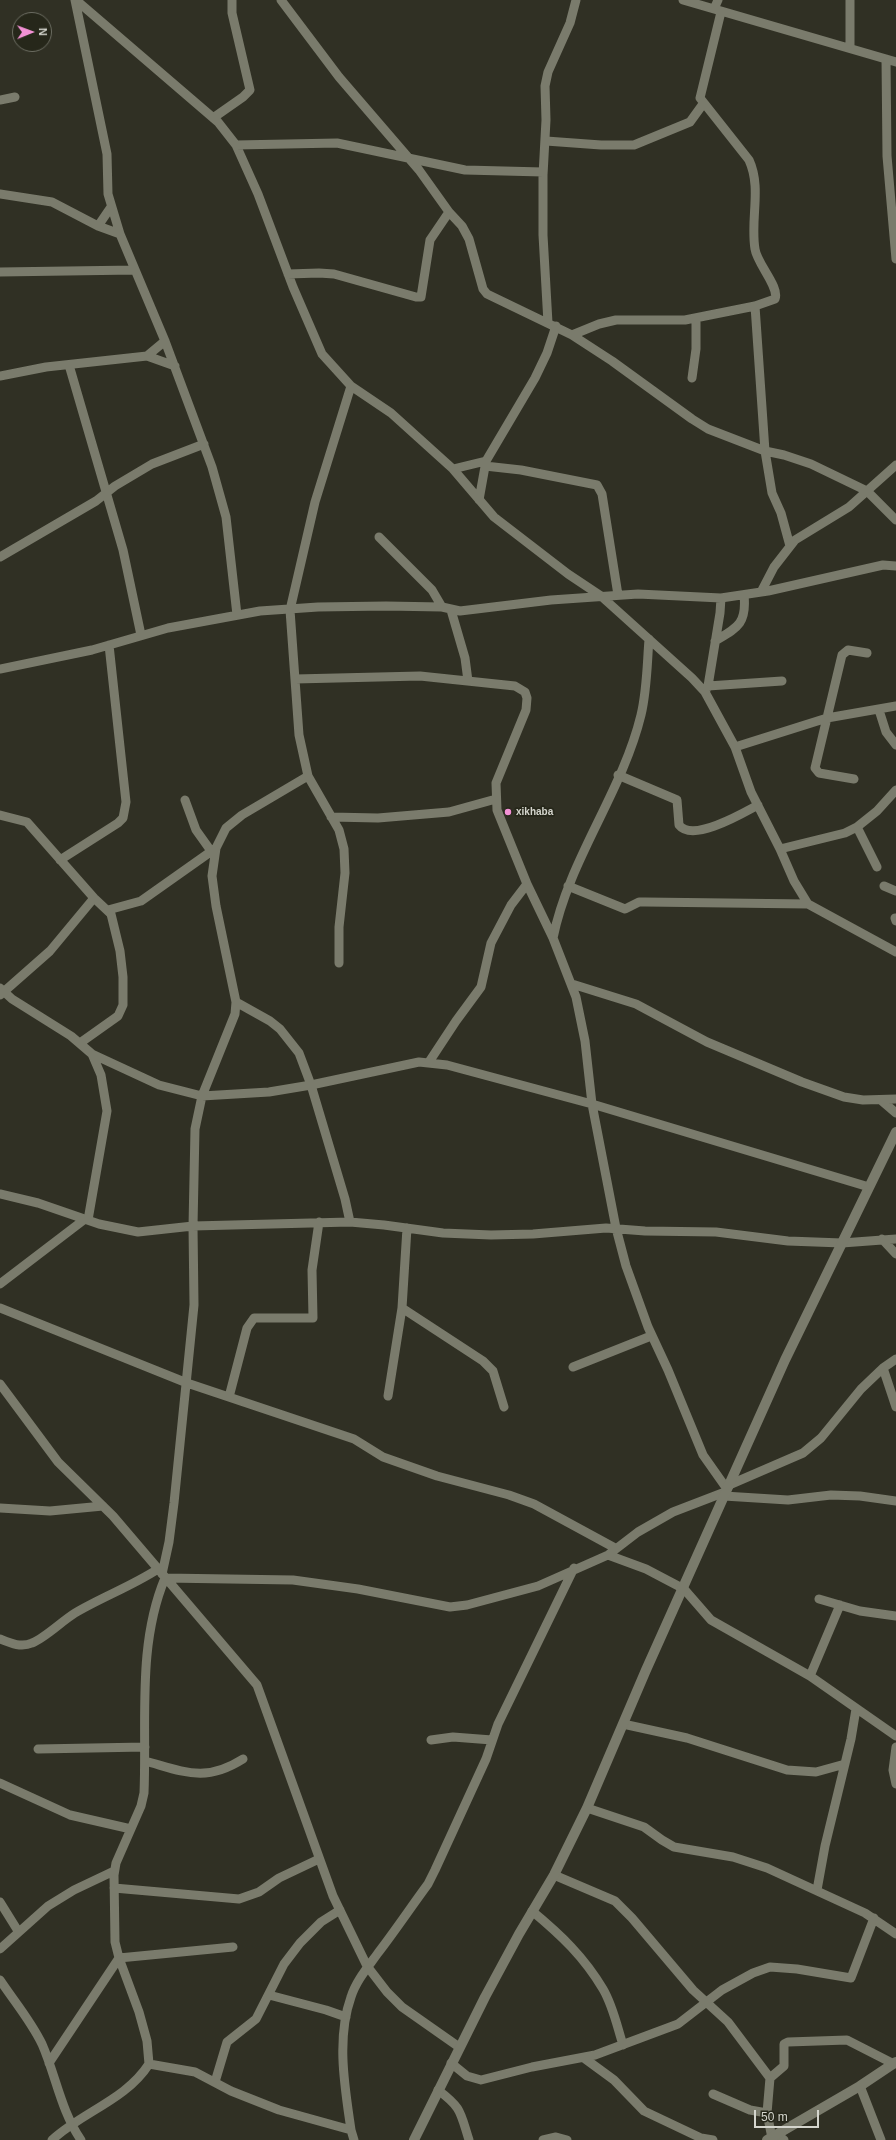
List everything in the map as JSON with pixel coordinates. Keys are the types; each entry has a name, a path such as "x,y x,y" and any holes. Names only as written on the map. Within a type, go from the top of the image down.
{"street":[{"path":"76,0 212,118 236,145 258,194 288,274 322,354 351,386 391,413 453,469 494,516 568,574 601,596 706,689 735,747 751,792 780,849 794,881 808,904"},
{"path":"76,0 107,154 108,194 111,207 120,234 165,341 204,444 226,517 236,615"},
{"path":"212,118 243,97 250,90 232,13 232,0"},
{"path":"281,0 339,77 411,160 449,212 462,226 469,239 483,289 487,294 572,335 612,361 708,429 765,451 784,455 811,464 867,491 896,520"},
{"path":"479,500 485,464 536,378 547,353 552,325 543,235 543,172 546,141 545,86 548,72 570,23 576,0"},
{"path":"683,0 896,62"},
{"path":"572,335 600,324 616,320 640,318 673,321 696,318 755,306 774,299 776,292 762,269 755,251 755,183 752,168 748,160 703,104 699,93 718,0"},
{"path":"850,0 850,48"},
{"path":"886,59 887,156 896,259"},
{"path":"0,100 15,97"},
{"path":"546,141 595,145 634,145 690,122 703,104"},
{"path":"236,145 337,143 411,160 465,170 543,172"},
{"path":"0,194 52,202 98,226 120,234"},
{"path":"98,226 111,207"},
{"path":"288,274 334,274 416,297 421,297 430,240 449,212"},
{"path":"0,272 135,270"},
{"path":"755,306 765,451 772,493 781,514 790,546"},
{"path":"692,378 696,349 696,318"},
{"path":"147,356 165,341"},
{"path":"0,376 69,365 147,356 174,366"},
{"path":"69,365 123,550 141,635"},
{"path":"339,963 339,927 345,873 344,855 339,830 308,776 299,735 290,610 315,502 351,386"},
{"path":"0,557 152,464 204,444"},
{"path":"453,469 485,464 597,485 602,494 618,595"},
{"path":"761,592 774,567 790,546 805,533 826,522 849,507 896,465"},
{"path":"380,537 432,590 442,607"},
{"path":"0,669 62,657 141,635 236,615 290,610 378,606 442,607 451,610 481,609 550,600 618,595 681,594 721,598 761,592 883,565 896,566"},
{"path":"715,641 738,626 743,619 745,613 744,595"},
{"path":"706,689 720,613 721,598"},
{"path":"451,610 465,658 468,681"},
{"path":"553,938 558,915 568,886 618,775 641,715 647,678 649,640"},
{"path":"60,860 118,823 125,813 126,802 109,645"},
{"path":"854,779 816,771 827,718 845,651 866,653"},
{"path":"295,679 420,676 514,686 523,689 527,698 526,710 496,783 498,817 527,884 553,938 572,984 584,1041 592,1104 616,1228 626,1266 652,1336 703,1455 726,1490 788,1500 831,1495 860,1496 896,1501"},
{"path":"706,689 782,681"},
{"path":"735,747 827,718 896,706"},
{"path":"879,710 886,732 896,745"},
{"path":"618,775 677,800 679,825 684,829 705,829 713,827 758,804"},
{"path":"108,910 141,901 213,850 226,828 242,815 308,776"},
{"path":"780,849 845,833 857,827 877,811 896,790"},
{"path":"331,817 378,818 449,812 496,799"},
{"path":"52,2140 70,2124 88,2114 135,2082 149,2064 147,2041 139,2012 119,1958 115,1942 114,1871 116,1863 142,1806 145,1762 146,1670 149,1632 169,1542 187,1383 194,1295 192,1226 195,1129 202,1096 231,1028 235,1014 236,1002 214,891 212,876 213,850 196,830 184,800"},
{"path":"0,815 27,822 94,898 111,914 120,950 123,978 123,1005 118,1016 80,1044"},
{"path":"857,827 877,867"},
{"path":"429,1062 456,1021 482,987 491,943 511,905 527,884"},
{"path":"568,886 625,909 639,902 808,904 896,951"},
{"path":"884,886 896,891"},
{"path":"94,898 50,951 1,992 80,1044 92,1054 159,1085 202,1096 269,1092 311,1085 419,1062 429,1062 463,1069 592,1104 869,1187"},
{"path":"544,921 558,915"},
{"path":"572,984 636,1004 707,1042 802,1082 844,1096 882,1100 896,1099"},
{"path":"236,1002 270,1021 280,1029 299,1053 311,1085 345,1199 350,1222"},
{"path":"0,1284 86,1219 107,1111 101,1075 92,1054"},
{"path":"882,1100 896,1113"},
{"path":"414,2140 451,2063 532,1911 554,1875 588,1808 623,1724 785,1360 896,1132"},
{"path":"0,1194 38,1203 106,1226 138,1232 192,1226 350,1222 443,1233 491,1235 533,1234 598,1228 616,1228 645,1231 716,1232 788,1241 842,1243 896,1239"},
{"path":"229,1397 247,1328 254,1318 313,1318 312,1270 319,1222"},
{"path":"388,1396 402,1308 407,1228"},
{"path":"882,1239 896,1254"},
{"path":"0,1308 187,1383 354,1439 382,1457 437,1476 509,1495 534,1504 611,1552 684,1589 711,1620 810,1676 856,1710 896,1736"},
{"path":"402,1308 488,1366 493,1371 504,1407"},
{"path":"573,1367 652,1336"},
{"path":"0,1639 14,1645 32,1644 66,1619 93,1602 142,1579 162,1573 293,1580 358,1589 458,1606 530,1589 611,1552 673,1512 726,1490 803,1453 821,1438 861,1389 896,1358"},
{"path":"883,1368 896,1407"},
{"path":"0,1384 58,1462 103,1506 257,1685 320,1859 340,1910 367,1966 387,1992 402,2007 460,2047"},
{"path":"0,1508 50,1511 103,1506"},
{"path":"354,2140 351,2130 344,2065 343,2037 351,1996 367,1966 428,1884 486,1759 492,1740 574,1568"},
{"path":"819,1599 860,1611 896,1616"},
{"path":"810,1676 840,1605"},
{"path":"817,1890 825,1846 845,1764 856,1710"},
{"path":"623,1724 687,1738 787,1770 816,1772 845,1764"},
{"path":"431,1740 453,1737 492,1740"},
{"path":"38,1749 145,1747"},
{"path":"896,1747 893,1770 896,1784"},
{"path":"145,1762 197,1774 227,1769 243,1759"},
{"path":"0,1783 70,1815 131,1829"},
{"path":"588,1808 644,1826 668,1844 733,1856 767,1868 817,1890 874,1918 896,1934"},
{"path":"114,1888 240,1899 259,1892 279,1878 320,1859"},
{"path":"0,1949 18,1931 48,1906 74,1890 114,1871"},
{"path":"554,1875 615,1900 682,1978 728,2022 770,2078 767,2113 775,2138 895,2063"},
{"path":"0,1902 18,1931"},
{"path":"215,2082 227,2042 256,2019 284,1964 300,1943 321,1922 340,1910"},
{"path":"532,1911 563,1936 577,1952 603,1990 613,2011 623,2045"},
{"path":"451,2063 467,2076 481,2080 532,2067 584,2058 678,2024 722,1990 747,1976 770,1968 786,1967 852,1978 874,1918"},
{"path":"119,1958 233,1946"},
{"path":"49,2063 119,1958"},
{"path":"0,1980 24,2014 41,2043 70,2124 81,2140"},
{"path":"269,1996 326,2010 346,2017"},
{"path":"770,2078 784,2066 784,2044 788,2042 847,2040 895,2063"},
{"path":"584,2058 614,2080 644,2111 701,2138 713,2140"},
{"path":"149,2064 196,2072 231,2091 278,2110 351,2130"},
{"path":"860,2086 880,2140"},
{"path":"438,2090 455,2103 459,2110 468,2140"},
{"path":"713,2094 750,2110 767,2113"},
{"path":"543,2140 556,2137 567,2140"}],"place":[{"name":"xikhaba","path":"508,812"}]}
